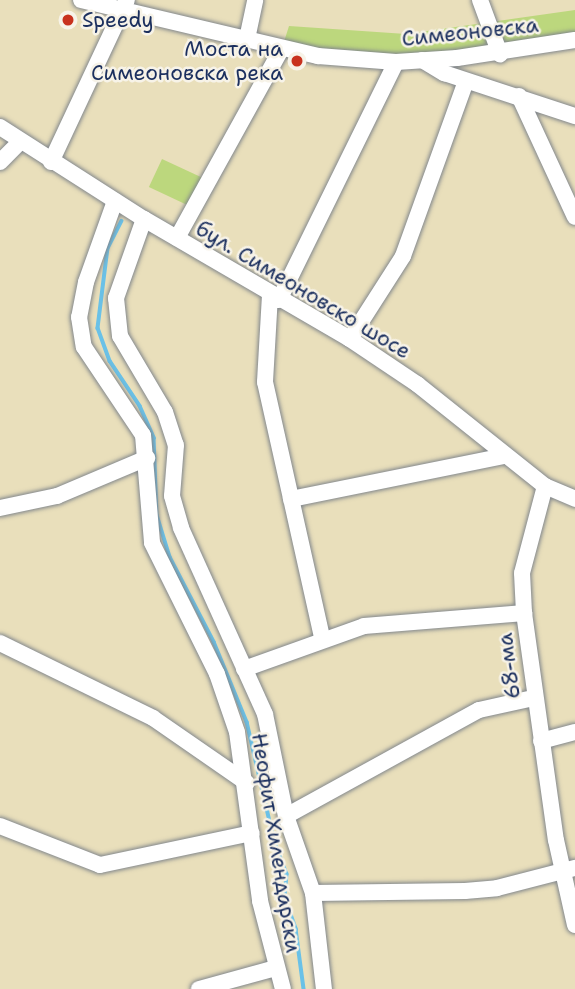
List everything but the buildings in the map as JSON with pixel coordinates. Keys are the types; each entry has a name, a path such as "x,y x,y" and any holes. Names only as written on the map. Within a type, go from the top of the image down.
{"street":[{"name":"Симеоновска","path":"81,0 127,5 318,56 396,62 500,54 575,40"},
{"path":"247,39 255,0"},
{"path":"480,0 500,54"},
{"path":"51,162 127,5"},
{"path":"177,239 282,48"},
{"path":"422,60 466,80 575,116"},
{"path":"323,638 265,382 275,297 396,62"},
{"path":"350,339 403,256 466,80"},
{"path":"519,96 575,217"},
{"name":"бул. Симеоновско шосе","path":"0,127 51,162 177,239 350,339 416,384 545,486 575,499"},
{"path":"0,162 20,142"},
{"name":"Неофит Хилендарски","path":"115,201 86,282 79,317 84,347 101,378 131,413 143,435 147,458 145,502 152,543 217,674 237,732 247,783 260,901 283,989"},
{"name":"Неофит Хилендарски","path":"144,219 116,298 120,336 165,412 176,445 172,496 181,528 265,713 286,816 313,893 324,989"},
{"path":"291,499 504,456"},
{"path":"0,508 57,496 147,458"},
{"name":"68-ма","path":"545,486 522,573 524,613 533,698 569,869 575,925"},
{"path":"244,669 323,638 364,626 524,613"},
{"path":"0,643 153,718 247,783"},
{"path":"286,816 480,710 533,698"},
{"path":"541,741 575,732"},
{"path":"0,826 100,865 252,833"},
{"path":"313,893 465,891 497,888 569,869"},
{"path":"199,989 276,968"}],"green space":[{"path":"575,10 575,40 457,58 282,48 289,26 406,34"},
{"path":"162,159 202,178 189,206 149,187"}],"waterway":[{"path":"122,221 108,248 98,328 110,361 140,406 154,438 157,515 170,557 214,642 247,722 275,843 287,874 285,898 296,929 304,989"}],"place":[{"name":"Speedy","path":"68,20"},
{"name":"Моста на Симеоновска река","path":"297,61"}]}
